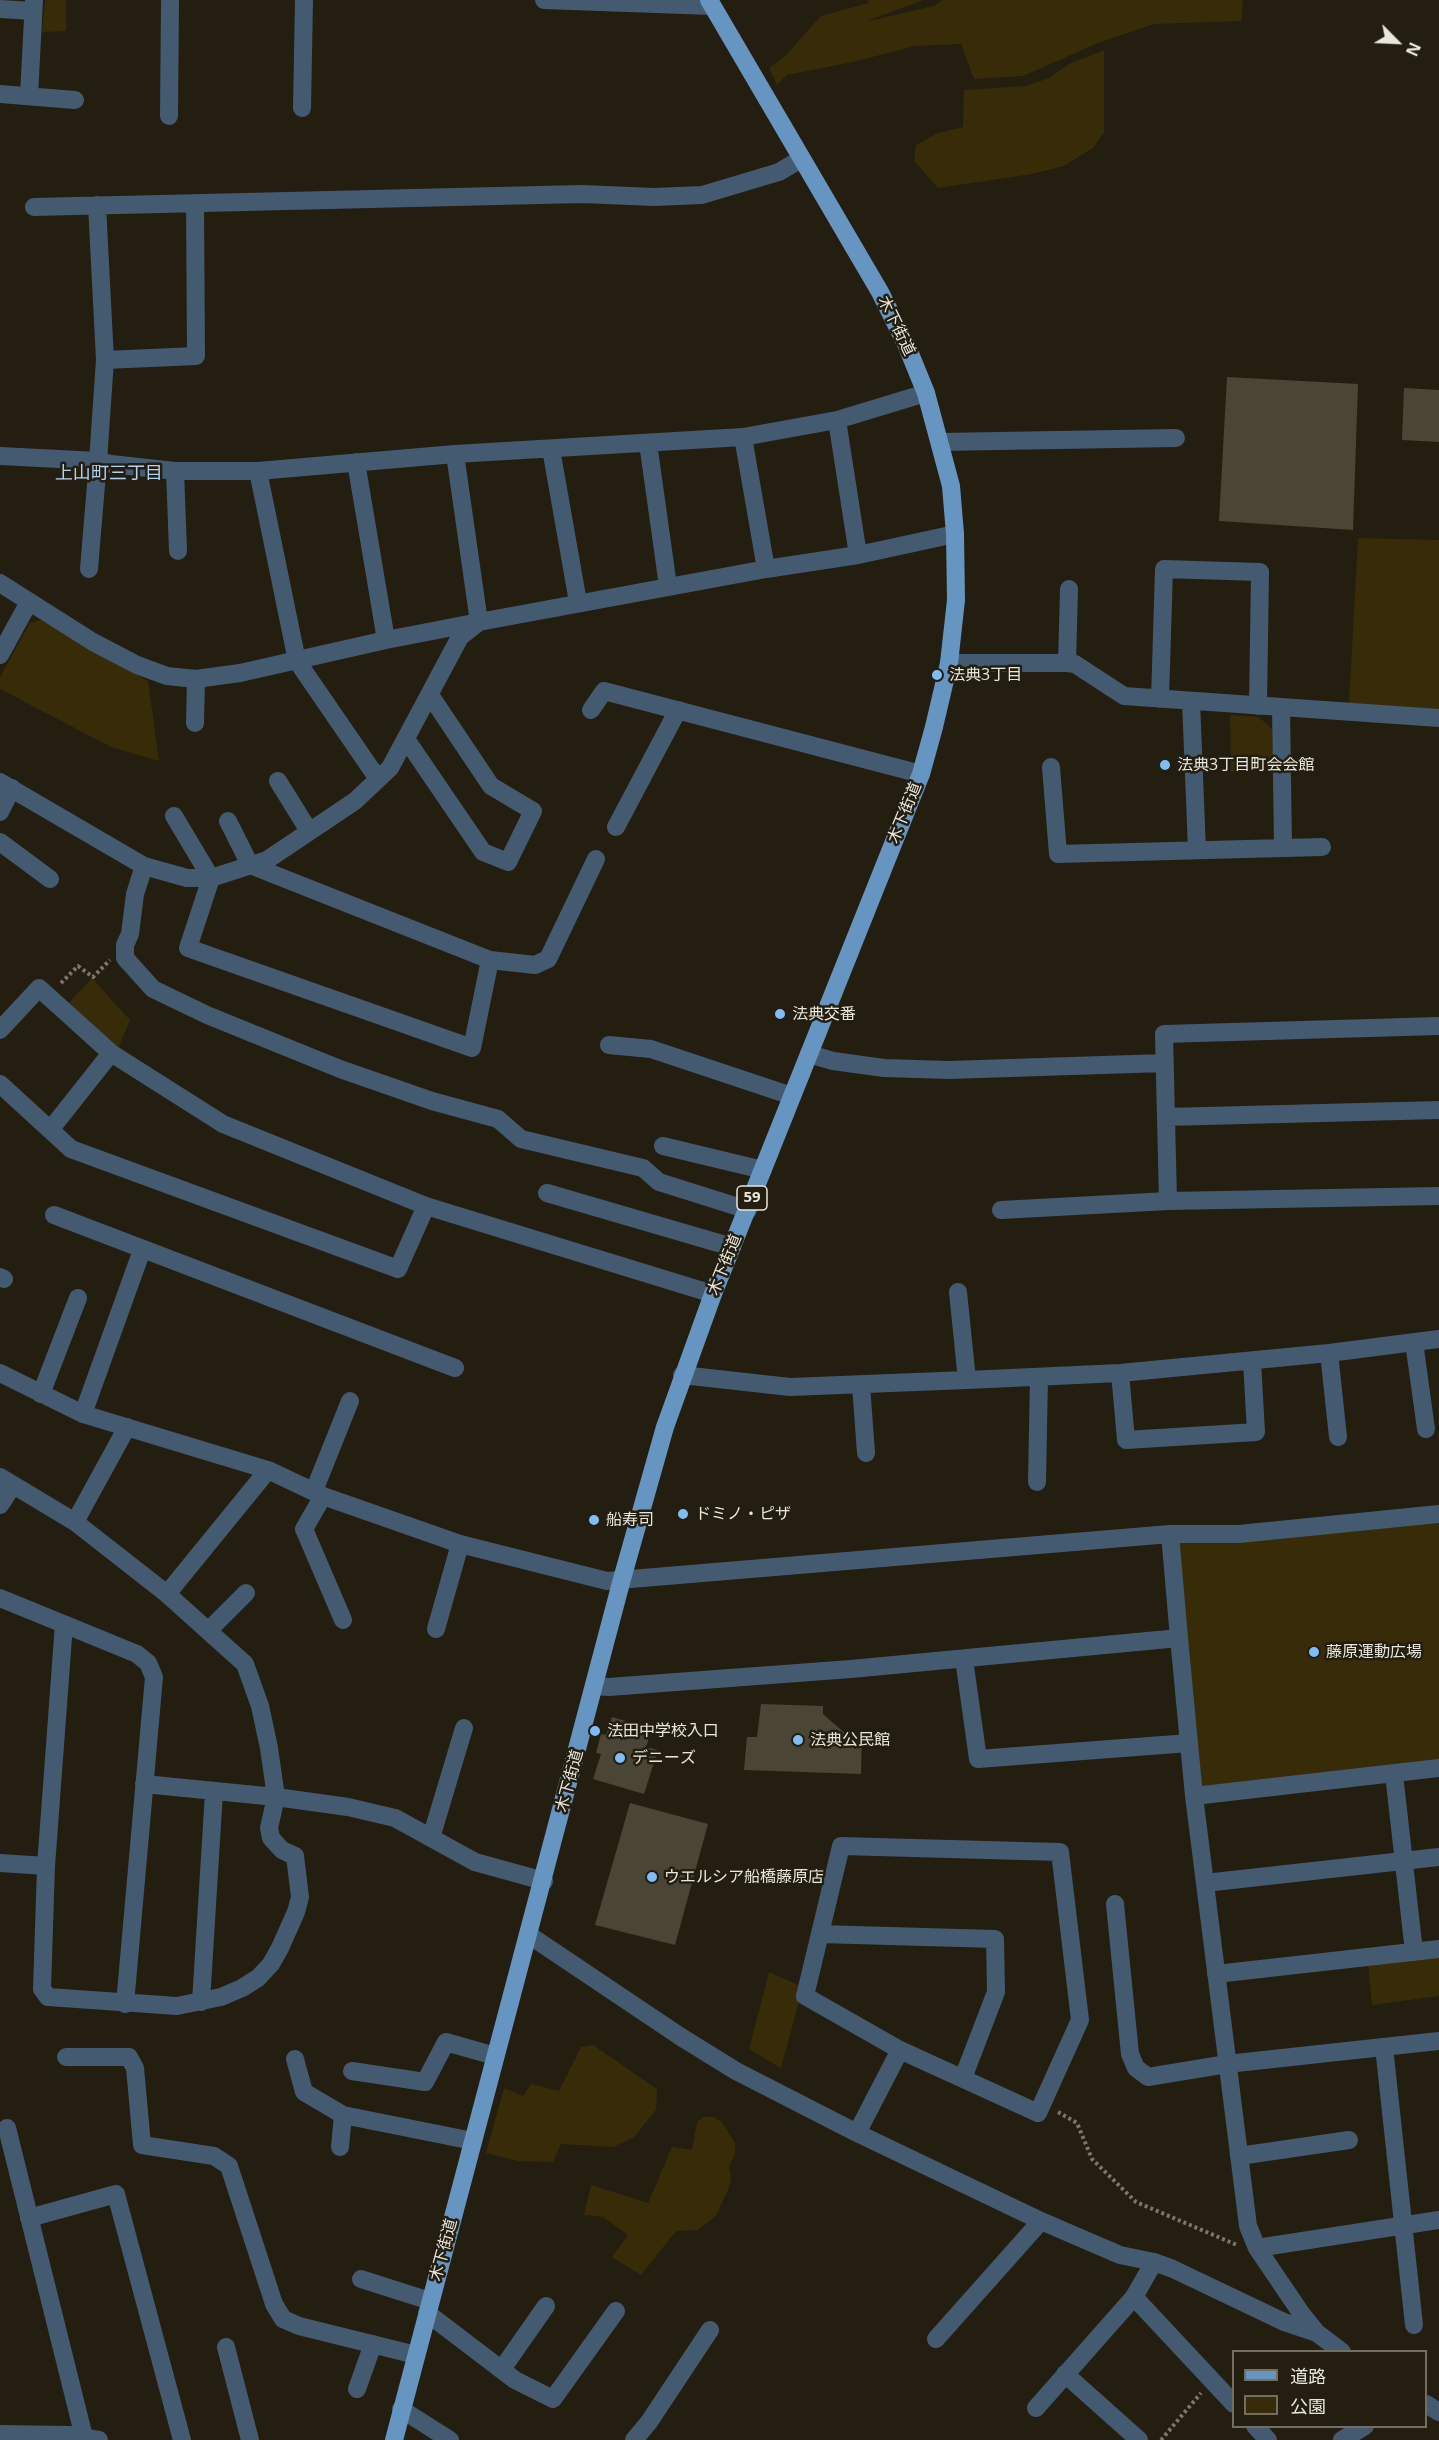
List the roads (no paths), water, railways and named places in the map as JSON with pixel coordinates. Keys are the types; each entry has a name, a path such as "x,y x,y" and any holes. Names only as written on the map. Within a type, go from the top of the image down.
{"main road":[{"name":"木下街道","path":"394,2440 664,1427 732,1247 921,774 949,663 956,600 955,534 951,486 926,393 906,344 880,292 711,3"}],"street":[{"path":"169,116 170,0"},
{"path":"302,108 304,0"},
{"path":"544,0 711,3"},
{"path":"0,9 34,6 29,96"},
{"path":"0,94 75,100"},
{"path":"34,207 582,194 654,197 702,195 779,172 801,159"},
{"path":"105,360 196,356 195,203"},
{"path":"89,569 105,360 97,205"},
{"path":"0,456 98,461 175,471 258,471 455,454 743,437 837,420 926,393"},
{"path":"837,420 858,555"},
{"path":"743,437 766,569"},
{"path":"940,442 1176,438"},
{"path":"648,443 668,586"},
{"path":"551,449 578,602"},
{"path":"455,454 479,622"},
{"path":"356,462 386,640"},
{"path":"175,471 178,551"},
{"path":"258,471 297,661 378,779"},
{"path":"0,583 93,642 136,665 167,675 196,679 240,673 386,640 578,602 858,555 955,534"},
{"path":"1160,699 1164,569 1260,572 1258,706"},
{"path":"1067,663 1069,589"},
{"path":"0,655 29,602"},
{"path":"0,812 6,785 144,866 187,878 211,878 267,860 355,801 390,768 460,637 479,622"},
{"path":"949,663 1076,664 1124,696 1439,718"},
{"path":"195,723 196,679"},
{"path":"591,710 604,691 921,774"},
{"path":"406,739 483,852 508,862 533,811 491,786 430,695"},
{"path":"1191,701 1197,850"},
{"path":"1281,708 1283,848"},
{"path":"616,827 678,711"},
{"path":"1051,767 1058,854 1322,847"},
{"path":"278,781 309,831"},
{"path":"174,816 211,878 188,948 472,1048 490,960"},
{"path":"228,821 250,865 490,960 535,965 548,959 596,860"},
{"path":"0,842 50,879"},
{"path":"144,866 135,894 130,934 125,945 125,958 153,990 218,1020 340,1069 432,1101 498,1119 521,1139 643,1168 659,1182 748,1210"},
{"path":"0,1030 39,988 111,1053 223,1124 426,1206 714,1294"},
{"path":"1168,1201 1164,1034 1439,1026"},
{"path":"609,1045 651,1049 792,1096"},
{"path":"50,1130 111,1053"},
{"path":"809,1053 833,1061 884,1068 949,1070 1164,1064"},
{"path":"0,1084 71,1149 398,1269 426,1206"},
{"path":"1166,1118 1439,1110"},
{"path":"663,1146 763,1170"},
{"path":"548,1193 732,1247"},
{"path":"1000,1210 1168,1201 1439,1196"},
{"path":"54,1215 455,1368"},
{"path":"83,1414 142,1250"},
{"path":"958,1292 967,1380"},
{"path":"41,1394 78,1298"},
{"path":"682,1376 789,1386 1039,1377 1120,1373 1252,1361 1439,1339"},
{"path":"1414,1342 1426,1429"},
{"path":"1329,1353 1338,1437"},
{"path":"1120,1373 1126,1440 1256,1432 1252,1361"},
{"path":"0,1373 83,1414 268,1470 318,1493 460,1544 608,1581 1170,1534 1239,1534 1439,1514"},
{"path":"1037,1482 1039,1377"},
{"path":"861,1385 866,1452"},
{"path":"343,1620 303,1529 350,1401"},
{"path":"75,1522 127,1427"},
{"path":"167,1593 268,1470"},
{"path":"0,1505 7,1481 75,1522 167,1593 245,1664 260,1706 276,1797 270,1828 271,1838 274,1844 295,1856 300,1897 297,1912 271,1964 258,1978 242,1988 201,2002 177,2006 48,1997 42,1989 46,1866 64,1624"},
{"path":"1170,1534 1194,1796 1248,2226 1260,2252 1317,2333 1339,2350"},
{"path":"436,1629 460,1544"},
{"path":"209,1630 246,1593"},
{"path":"0,1598 137,1654 148,1663 154,1677 125,2004"},
{"path":"594,1686 816,1672 1179,1638"},
{"path":"964,1659 978,1759 1189,1743"},
{"path":"431,1838 464,1728"},
{"path":"1194,1796 1439,1768"},
{"path":"1394,1774 1414,1952"},
{"path":"144,1784 276,1797 348,1807 395,1818 475,1862 543,1881"},
{"path":"201,2002 214,1792"},
{"path":"841,1846 1060,1851 1080,2020 1038,2113 900,2050 805,1996 820,1934 841,1846"},
{"path":"1205,1883 1439,1857"},
{"path":"0,1863 46,1866"},
{"path":"1115,1904 1130,2054 1136,2068 1148,2077 1227,2064 1439,2041"},
{"path":"820,1934 995,1939 996,1992 963,2078"},
{"path":"529,1935 690,2043 736,2071 857,2133 1041,2221 1120,2255 1154,2262 1284,2322 1317,2333"},
{"path":"1216,1974 1439,1949"},
{"path":"352,2071 425,2082 446,2042 495,2056"},
{"path":"1384,2047 1414,2325"},
{"path":"857,2133 900,2050"},
{"path":"66,2057 129,2057 135,2068 142,2145 214,2156 229,2166 274,2304 283,2319 299,2326 417,2355"},
{"path":"295,2059 304,2092 343,2115 473,2141"},
{"path":"340,2147 343,2115"},
{"path":"0,2434 91,2439 29,2218 7,2128"},
{"path":"1239,2156 1349,2140"},
{"path":"29,2218 116,2194 182,2440"},
{"path":"1260,2252 1439,2220"},
{"path":"936,2339 1041,2221"},
{"path":"1036,2408 1134,2298 1154,2262"},
{"path":"361,2279 428,2307 515,2380 553,2399 616,2311"},
{"path":"1134,2298 1232,2403"},
{"path":"502,2370 546,2306"},
{"path":"634,2440 649,2422 710,2330"},
{"path":"357,2390 373,2344"},
{"path":"226,2347 250,2440"},
{"path":"1065,2374 1139,2440"},
{"path":"401,2409 450,2440"},
{"path":"1256,2428 1268,2440"},
{"path":"1342,2440 1363,2428"}],"place":[{"name":"法典3丁目","path":"937,675"},
{"name":"法典3丁目町会会館","path":"1165,765"},
{"name":"法典交番","path":"780,1014"},
{"name":"ドミノ・ピザ","path":"683,1514"},
{"name":"船寿司","path":"594,1520"},
{"name":"藤原運動広場","path":"1314,1652"},
{"name":"法田中学校入口","path":"595,1731"},
{"name":"法典公民館","path":"798,1740"},
{"name":"デニーズ","path":"620,1758"},
{"name":"ウエルシア船橋藤原店","path":"652,1877"}],"district":[{"name":"上山町三丁目","path":"109,474"}]}
